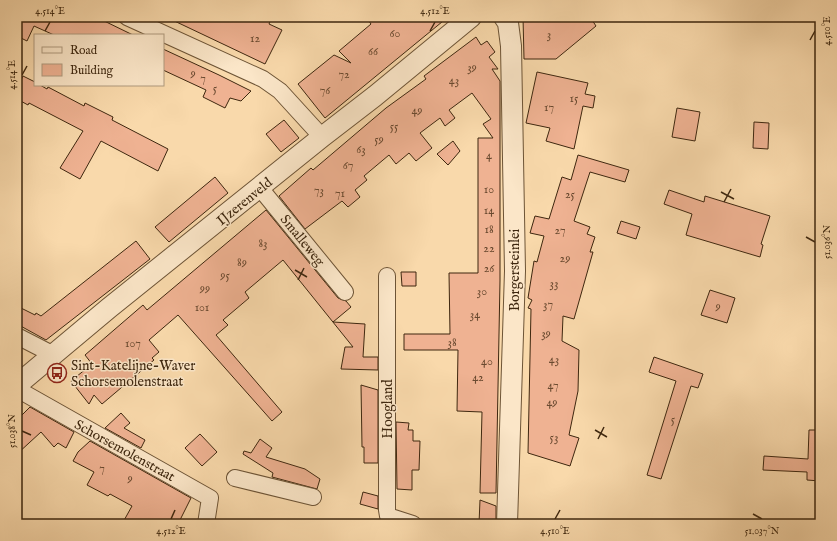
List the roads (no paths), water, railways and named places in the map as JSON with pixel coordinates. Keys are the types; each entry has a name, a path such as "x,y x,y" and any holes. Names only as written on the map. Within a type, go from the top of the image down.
{"street":[{"path":"127,17 263,79 280,91 322,137"},
{"name":"IJzerenveld","path":"17,385 471,17"},
{"name":"Borgersteinlei","path":"504,17 508,23 511,46 515,271 507,524"},
{"name":"Smalleweg","path":"260,188 345,292"},
{"name":"Hoogland","path":"387,276 387,510 388,516 413,524"},
{"path":"17,336 54,355"},
{"name":"Schorsemolenstraat","path":"17,389 210,498 206,524"},
{"path":"235,478 313,497"}],"place":[{"name":"Sint-Katelijne-Waver Schorsemolenstraat","path":"57,373"}]}
